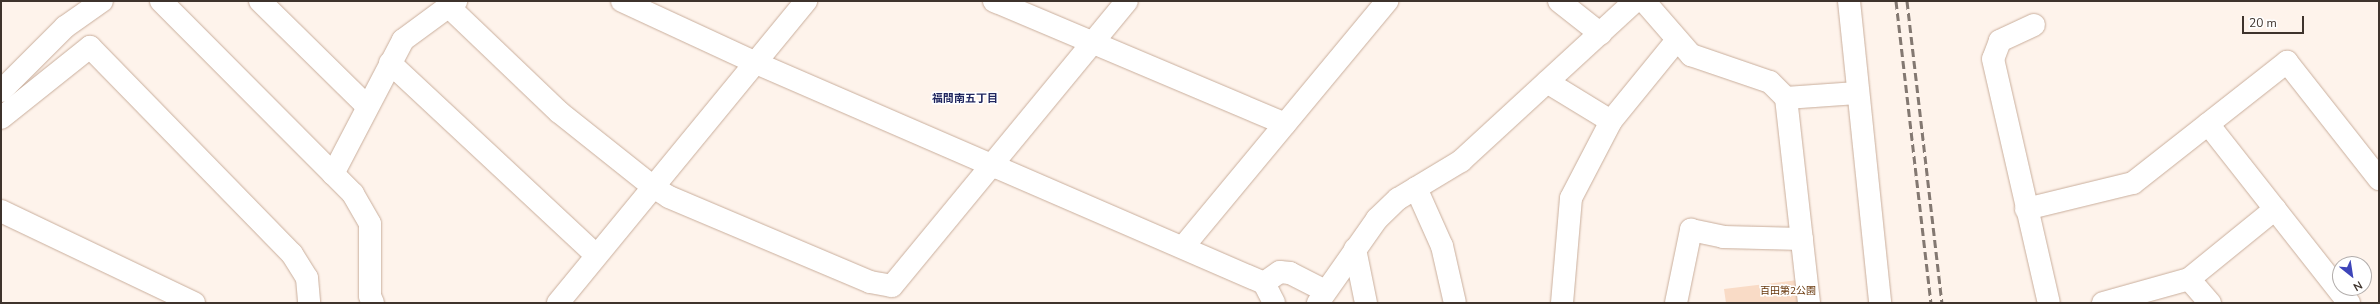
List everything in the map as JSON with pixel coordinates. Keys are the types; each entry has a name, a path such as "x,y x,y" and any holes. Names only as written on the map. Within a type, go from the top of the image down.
{"street":[{"path":"1,91 65,27 102,1"},
{"path":"161,1 353,194 370,224 370,296 373,303"},
{"path":"260,1 366,105"},
{"path":"622,1 756,63 1264,283 1274,303"},
{"path":"558,303 652,186 756,63 806,1"},
{"path":"994,1 1285,124"},
{"path":"333,174 366,105 403,40 452,4 559,112 652,186 669,197 870,282 892,286 1127,1"},
{"path":"1558,1 1601,34"},
{"path":"1264,283 1280,272 1290,273 1321,297 1382,214 1398,198 1461,161 1601,34 1635,1"},
{"path":"1644,1 1691,55 1770,82 1786,98 1809,303"},
{"path":"1849,1 1857,93 1880,303"},
{"path":"1183,247 1285,124 1380,3"},
{"path":"2034,25 2000,41 1993,59 2026,209 2049,303"},
{"path":"1562,303 1571,198 1611,121 1677,40"},
{"path":"1,118 90,47 292,254 307,278 309,303"},
{"path":"2026,209 2133,183 2288,62 2379,179"},
{"path":"390,63 596,255"},
{"path":"1547,82 1611,121"},
{"path":"1786,98 1857,93"},
{"path":"2208,124 2349,303"},
{"path":"1416,188 1442,246 1455,303"},
{"path":"2103,303 2189,279 2275,209"},
{"path":"1,211 194,303"},
{"path":"1676,303 1691,230 1723,237 1802,239"},
{"path":"1356,248 1366,303"},
{"path":"2189,279 2210,303"}],"green space":[{"name":"百田第2公園","path":"1798,280 1801,303 1726,303 1724,289"}],"railway":[{"path":"1896,1 1931,303"},
{"path":"1907,1 1942,303"}],"district":[{"name":"福間南五丁目","path":"965,99"}]}
